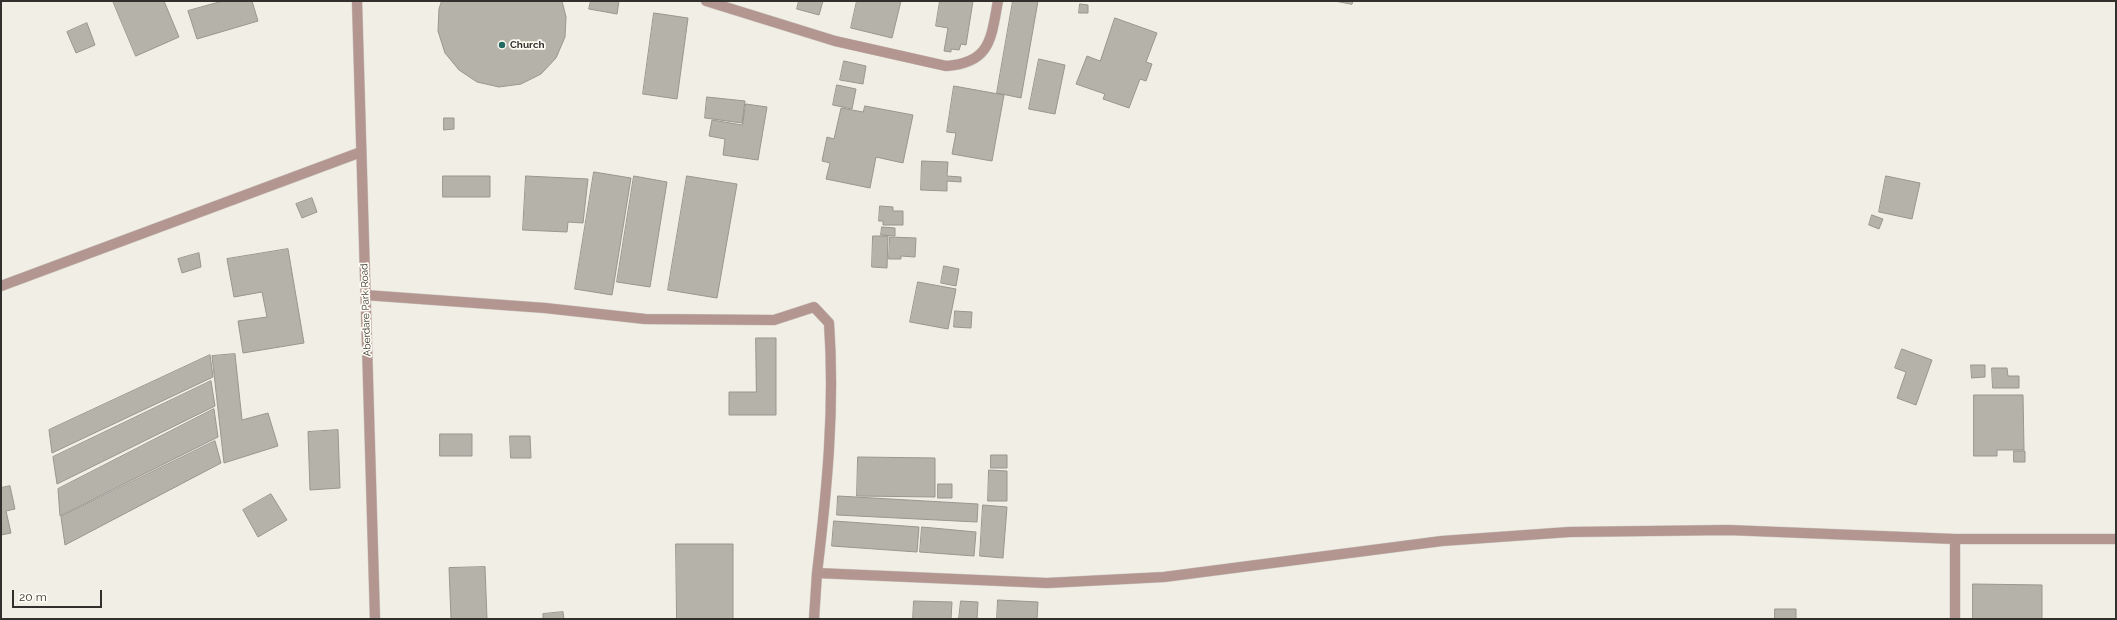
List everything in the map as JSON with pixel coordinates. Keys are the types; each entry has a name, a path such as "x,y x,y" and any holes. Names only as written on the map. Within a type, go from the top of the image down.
{"street":[{"name":"Aberdare Park Road","path":"357,1 375,619"},
{"path":"706,1 835,41 946,66 963,65 980,56 991,38 998,1"},
{"path":"1,286 361,152"},
{"path":"365,295 545,308 644,319 774,320 814,307 829,323 832,360 831,411 826,496 817,573 814,619"},
{"path":"817,573 1047,583 1164,577 1442,541 1569,532 1728,530 1955,539 2116,539"},
{"path":"1955,539 1955,619"}],"building":[{"path":"113,1 164,1 179,37 136,56"},
{"path":"223,1 252,1 258,21 197,39 188,11"},
{"name":"Church","path":"442,1 562,1 566,17 565,37 556,58 541,74 521,84 499,87 477,82 459,70 445,53 438,31 439,9"},
{"path":"591,1 619,1 617,14 589,9"},
{"path":"799,1 823,1 819,15 797,9"},
{"path":"857,1 901,1 892,38 851,28"},
{"path":"940,1 973,1 966,45 961,44 959,50 951,49 951,52 944,51 948,28 936,26"},
{"path":"1013,1 1038,1 1021,98 997,93"},
{"path":"1335,1 1353,1 1352,4"},
{"path":"1080,4 1088,5 1088,13 1079,13"},
{"path":"654,13 688,18 677,99 643,94"},
{"path":"1115,18 1157,33 1146,62 1152,64 1146,81 1140,79 1129,108 1103,99 1105,94 1076,84 1087,56 1100,61"},
{"path":"87,23 95,45 76,53 67,32"},
{"path":"1039,59 1065,65 1055,114 1029,109"},
{"path":"844,61 866,66 863,84 840,80"},
{"path":"837,85 856,89 852,109 833,105"},
{"path":"954,86 1004,95 992,161 952,154 956,133 947,132"},
{"path":"707,97 745,101 742,123 705,118"},
{"path":"746,104 767,107 758,160 723,155 725,139 709,136 712,120 742,125"},
{"path":"865,106 913,115 903,163 876,157 870,188 826,179 830,163 822,161 827,137 834,139 841,108 863,112"},
{"path":"444,118 454,118 454,129 444,130"},
{"path":"922,161 948,162 947,176 961,177 961,182 947,181 947,191 921,190"},
{"path":"594,172 631,178 612,295 575,289"},
{"path":"443,176 490,176 490,197 443,197"},
{"path":"526,176 588,179 583,223 568,222 567,232 523,230"},
{"path":"634,176 667,182 650,287 617,282"},
{"path":"687,176 737,184 717,298 668,290"},
{"path":"1886,176 1920,183 1912,219 1879,212"},
{"path":"312,198 317,212 302,218 296,204"},
{"path":"880,206 893,207 893,211 903,211 903,225 883,225 883,221 879,221"},
{"path":"1872,215 1883,219 1879,229 1869,225"},
{"path":"882,227 895,228 895,236 881,235"},
{"path":"873,236 888,236 887,268 872,267"},
{"path":"890,237 916,238 915,257 901,256 901,259 889,259"},
{"path":"288,249 304,343 243,353 238,321 267,317 262,292 234,297 227,259"},
{"path":"199,253 201,267 182,273 178,259"},
{"path":"944,266 959,269 956,286 941,283"},
{"path":"918,282 956,289 948,329 910,322"},
{"path":"955,311 972,312 971,328 954,327"},
{"path":"756,338 776,338 776,415 729,415 729,392 756,392"},
{"path":"1902,349 1932,360 1916,405 1897,398 1906,372 1895,368"},
{"path":"235,354 242,420 268,413 278,446 224,463 212,356"},
{"path":"210,355 213,377 52,453 49,430"},
{"path":"1971,365 1985,365 1985,377 1972,378"},
{"path":"1992,368 2007,368 2008,376 2019,376 2019,388 1993,388"},
{"path":"211,381 215,406 57,484 53,457"},
{"path":"1974,395 2023,395 2024,450 1997,450 1997,456 1974,456"},
{"path":"214,409 218,437 60,516 58,489"},
{"path":"338,430 340,488 310,490 308,432"},
{"path":"440,434 472,434 472,456 440,456"},
{"path":"510,436 530,436 531,458 511,458"},
{"path":"215,441 221,463 65,545 61,517"},
{"path":"2014,451 2025,451 2025,462 2014,462"},
{"path":"991,455 1007,455 1007,468 991,468"},
{"path":"858,457 935,458 935,497 857,496"},
{"path":"989,470 1007,471 1007,501 988,501"},
{"path":"938,484 952,484 952,498 938,498"},
{"path":"10,486 15,509 6,511 11,533 1,535 1,488"},
{"path":"271,494 287,520 258,537 243,510"},
{"path":"838,496 978,504 977,522 837,515"},
{"path":"983,505 1007,507 1003,558 980,556"},
{"path":"834,521 919,527 917,552 832,546"},
{"path":"922,527 976,532 974,556 920,552"},
{"path":"676,544 733,544 733,619 677,619"},
{"path":"485,567 487,619 451,619 449,568"},
{"path":"1973,584 2042,585 2042,619 1973,619"},
{"path":"998,600 1038,602 1037,619 997,619"},
{"path":"914,601 952,602 951,619 913,619"},
{"path":"961,601 978,602 977,619 959,619"},
{"path":"1775,609 1796,609 1796,619 1775,619"},
{"path":"563,612 564,619 543,619 543,614"}],"place":[{"name":"Church","path":"502,45"}]}
